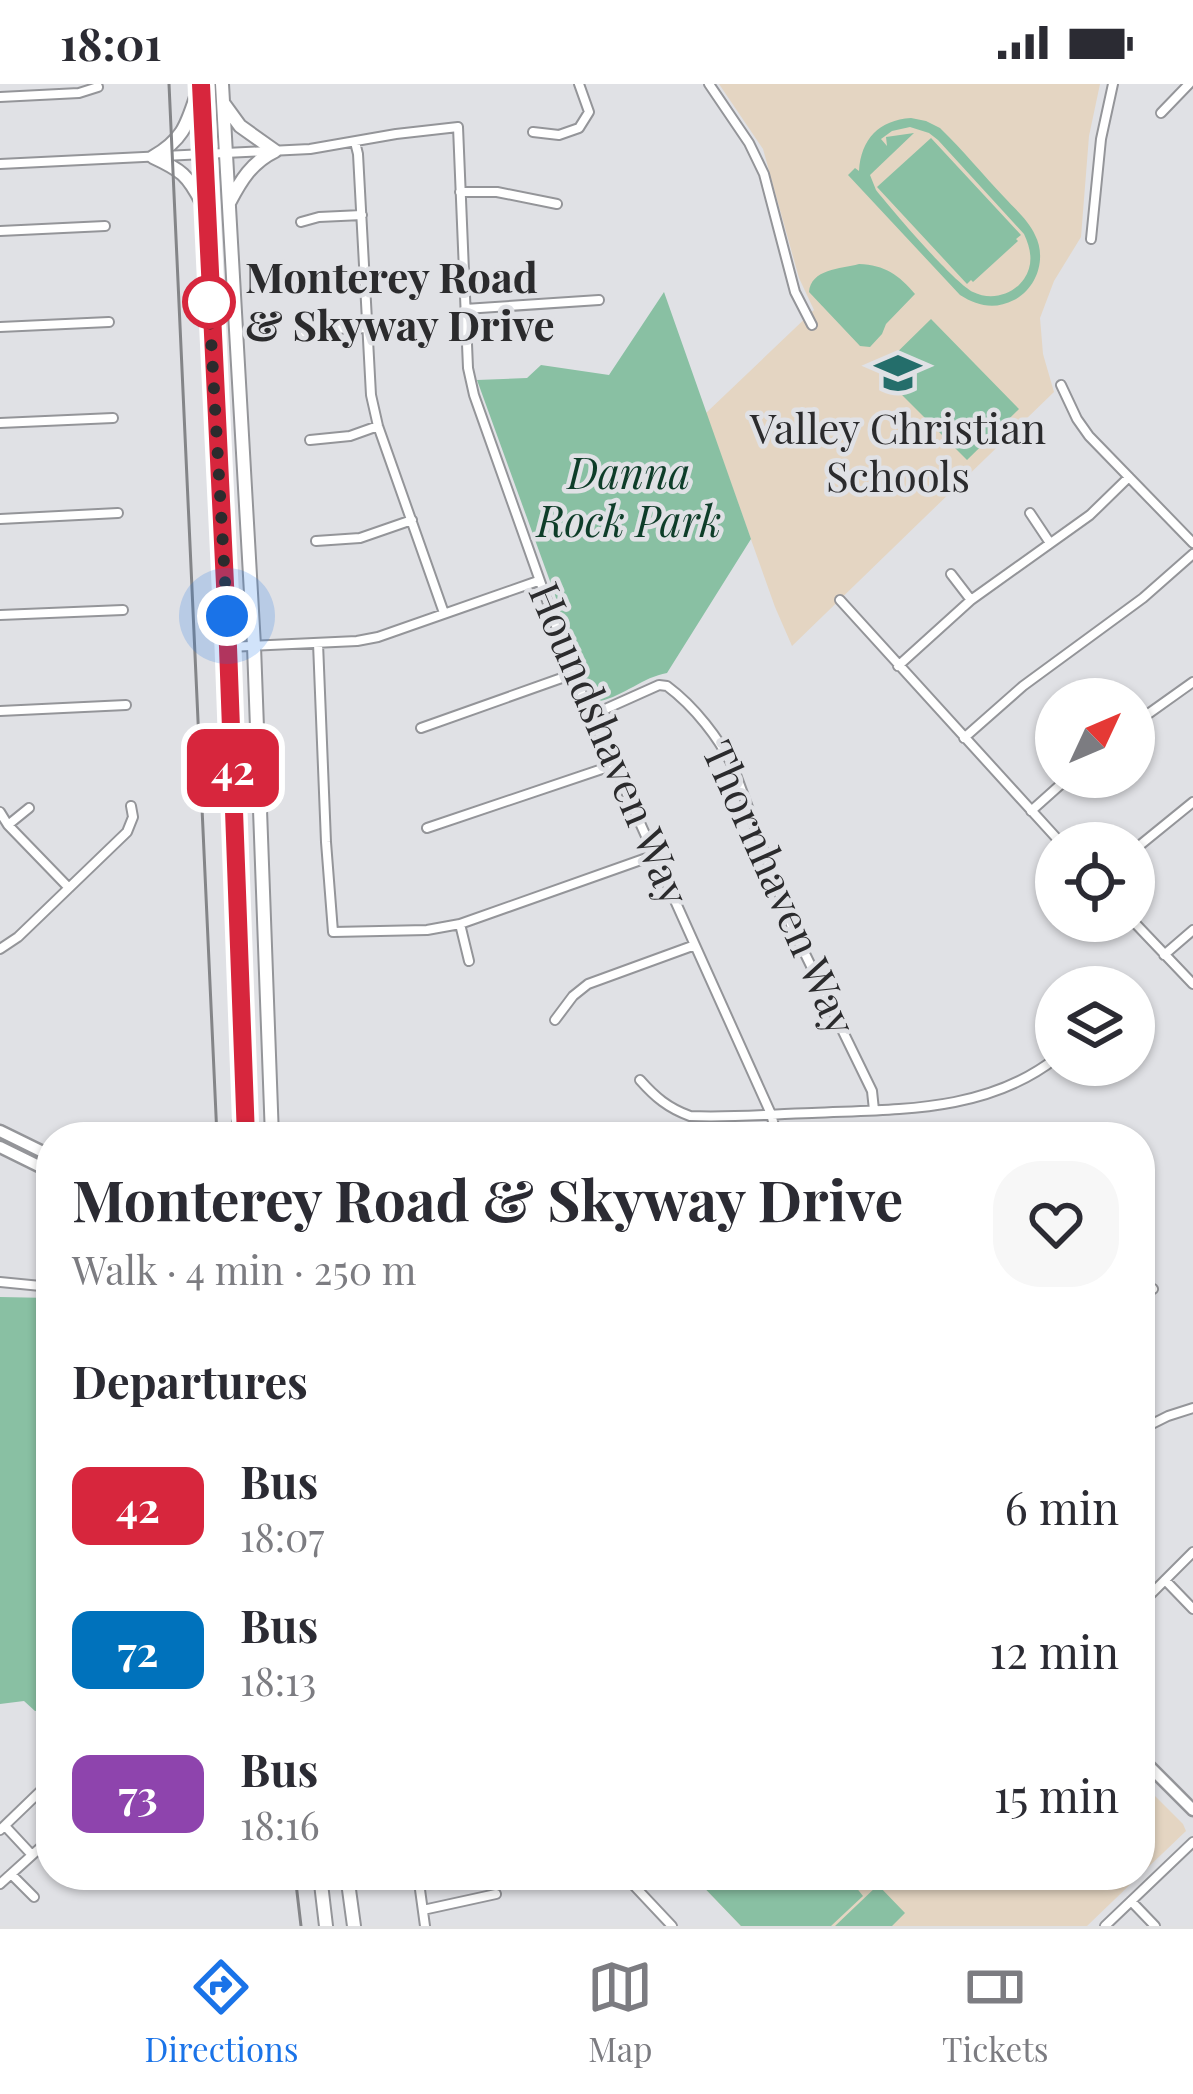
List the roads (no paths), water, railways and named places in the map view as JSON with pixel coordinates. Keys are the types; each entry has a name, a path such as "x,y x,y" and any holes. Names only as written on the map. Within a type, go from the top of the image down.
{"main road":[{"path":"201,84 246,1122"},
{"path":"153,157 173,145 185,129 201,84"},
{"path":"222,84 254,646 271,1122"},
{"path":"223,103 240,126 275,151 245,175 228,204"},
{"path":"153,157 180,169 205,209"},
{"path":"239,1122 245,1100"},
{"path":"0,1131 36,1149"},
{"path":"0,1147 36,1165"},
{"path":"1155,1772 1193,1810"},
{"path":"322,1890 326,1926"},
{"path":"349,1890 353,1926"}],"street":[{"path":"533,132 559,135 579,128 589,112 579,84"},
{"path":"710,84 764,174 795,292 812,325"},
{"path":"1091,238 1101,139 1113,84"},
{"path":"1161,113 1190,84"},
{"path":"0,97 80,93 98,87"},
{"name":"Houndshaven Way","path":"355,142 458,127 470,381 573,674 773,1122"},
{"path":"0,164 275,151 355,142 371,395 444,614"},
{"path":"460,192 497,192 557,204"},
{"path":"302,223 319,217 362,215"},
{"path":"0,231 105,226"},
{"path":"465,308 599,300"},
{"path":"0,328 109,322"},
{"path":"302,334 367,328"},
{"path":"1061,385 1089,436 1193,543"},
{"path":"0,423 113,418"},
{"path":"310,440 350,436 378,426"},
{"path":"898,666 971,600 1090,515 1129,477"},
{"path":"0,519 118,513"},
{"path":"1030,513 1050,543"},
{"path":"316,541 360,538 412,520"},
{"path":"964,738 1193,554"},
{"path":"952,574 971,600"},
{"path":"228,647 378,637 538,581"},
{"path":"840,600 1041,822"},
{"path":"0,616 123,610"},
{"path":"318,643 333,932 460,924 655,855"},
{"path":"421,728 573,674"},
{"path":"1155,709 1193,682"},
{"name":"Thornhaven Way","path":"592,716 659,685 667,686 724,750 791,926 872,1091 874,1110"},
{"path":"0,711 127,706"},
{"path":"427,829 614,765"},
{"path":"1031,811 1046,798"},
{"path":"1155,833 1193,802"},
{"path":"0,950 128,832 131,806"},
{"path":"8,825 29,808"},
{"path":"0,812 69,888"},
{"path":"460,924 470,961"},
{"path":"1165,955 1193,930"},
{"path":"1153,942 1193,984"},
{"path":"555,1020 588,984 695,945"},
{"path":"640,1080 653,1096 690,1116 935,1106 979,1098 1035,1071"},
{"path":"0,1282 36,1286"},
{"path":"1155,1422 1193,1408"},
{"path":"1155,1590 1193,1552"},
{"path":"1165,1580 1193,1609"},
{"path":"32,1855 2,1828 36,1795"},
{"path":"1155,1878 1193,1842"},
{"path":"0,1884 36,1851"},
{"path":"11,1874 34,1897"},
{"path":"420,1890 424,1926"},
{"path":"638,1890 672,1926"},
{"path":"1105,1926 1143,1890"},
{"path":"423,1910 496,1894"},
{"path":"1131,1901 1155,1926"}],"railway":[{"path":"169,84 216,1122"},
{"path":"297,1890 301,1926"}],"place":[{"name":"Monterey Road & Skyway Drive","path":"209,302"},
{"name":"Valley Christian Schools","path":"898,373"}],"park label":[{"name":"Danna Rock Park","path":"629,498"}]}
